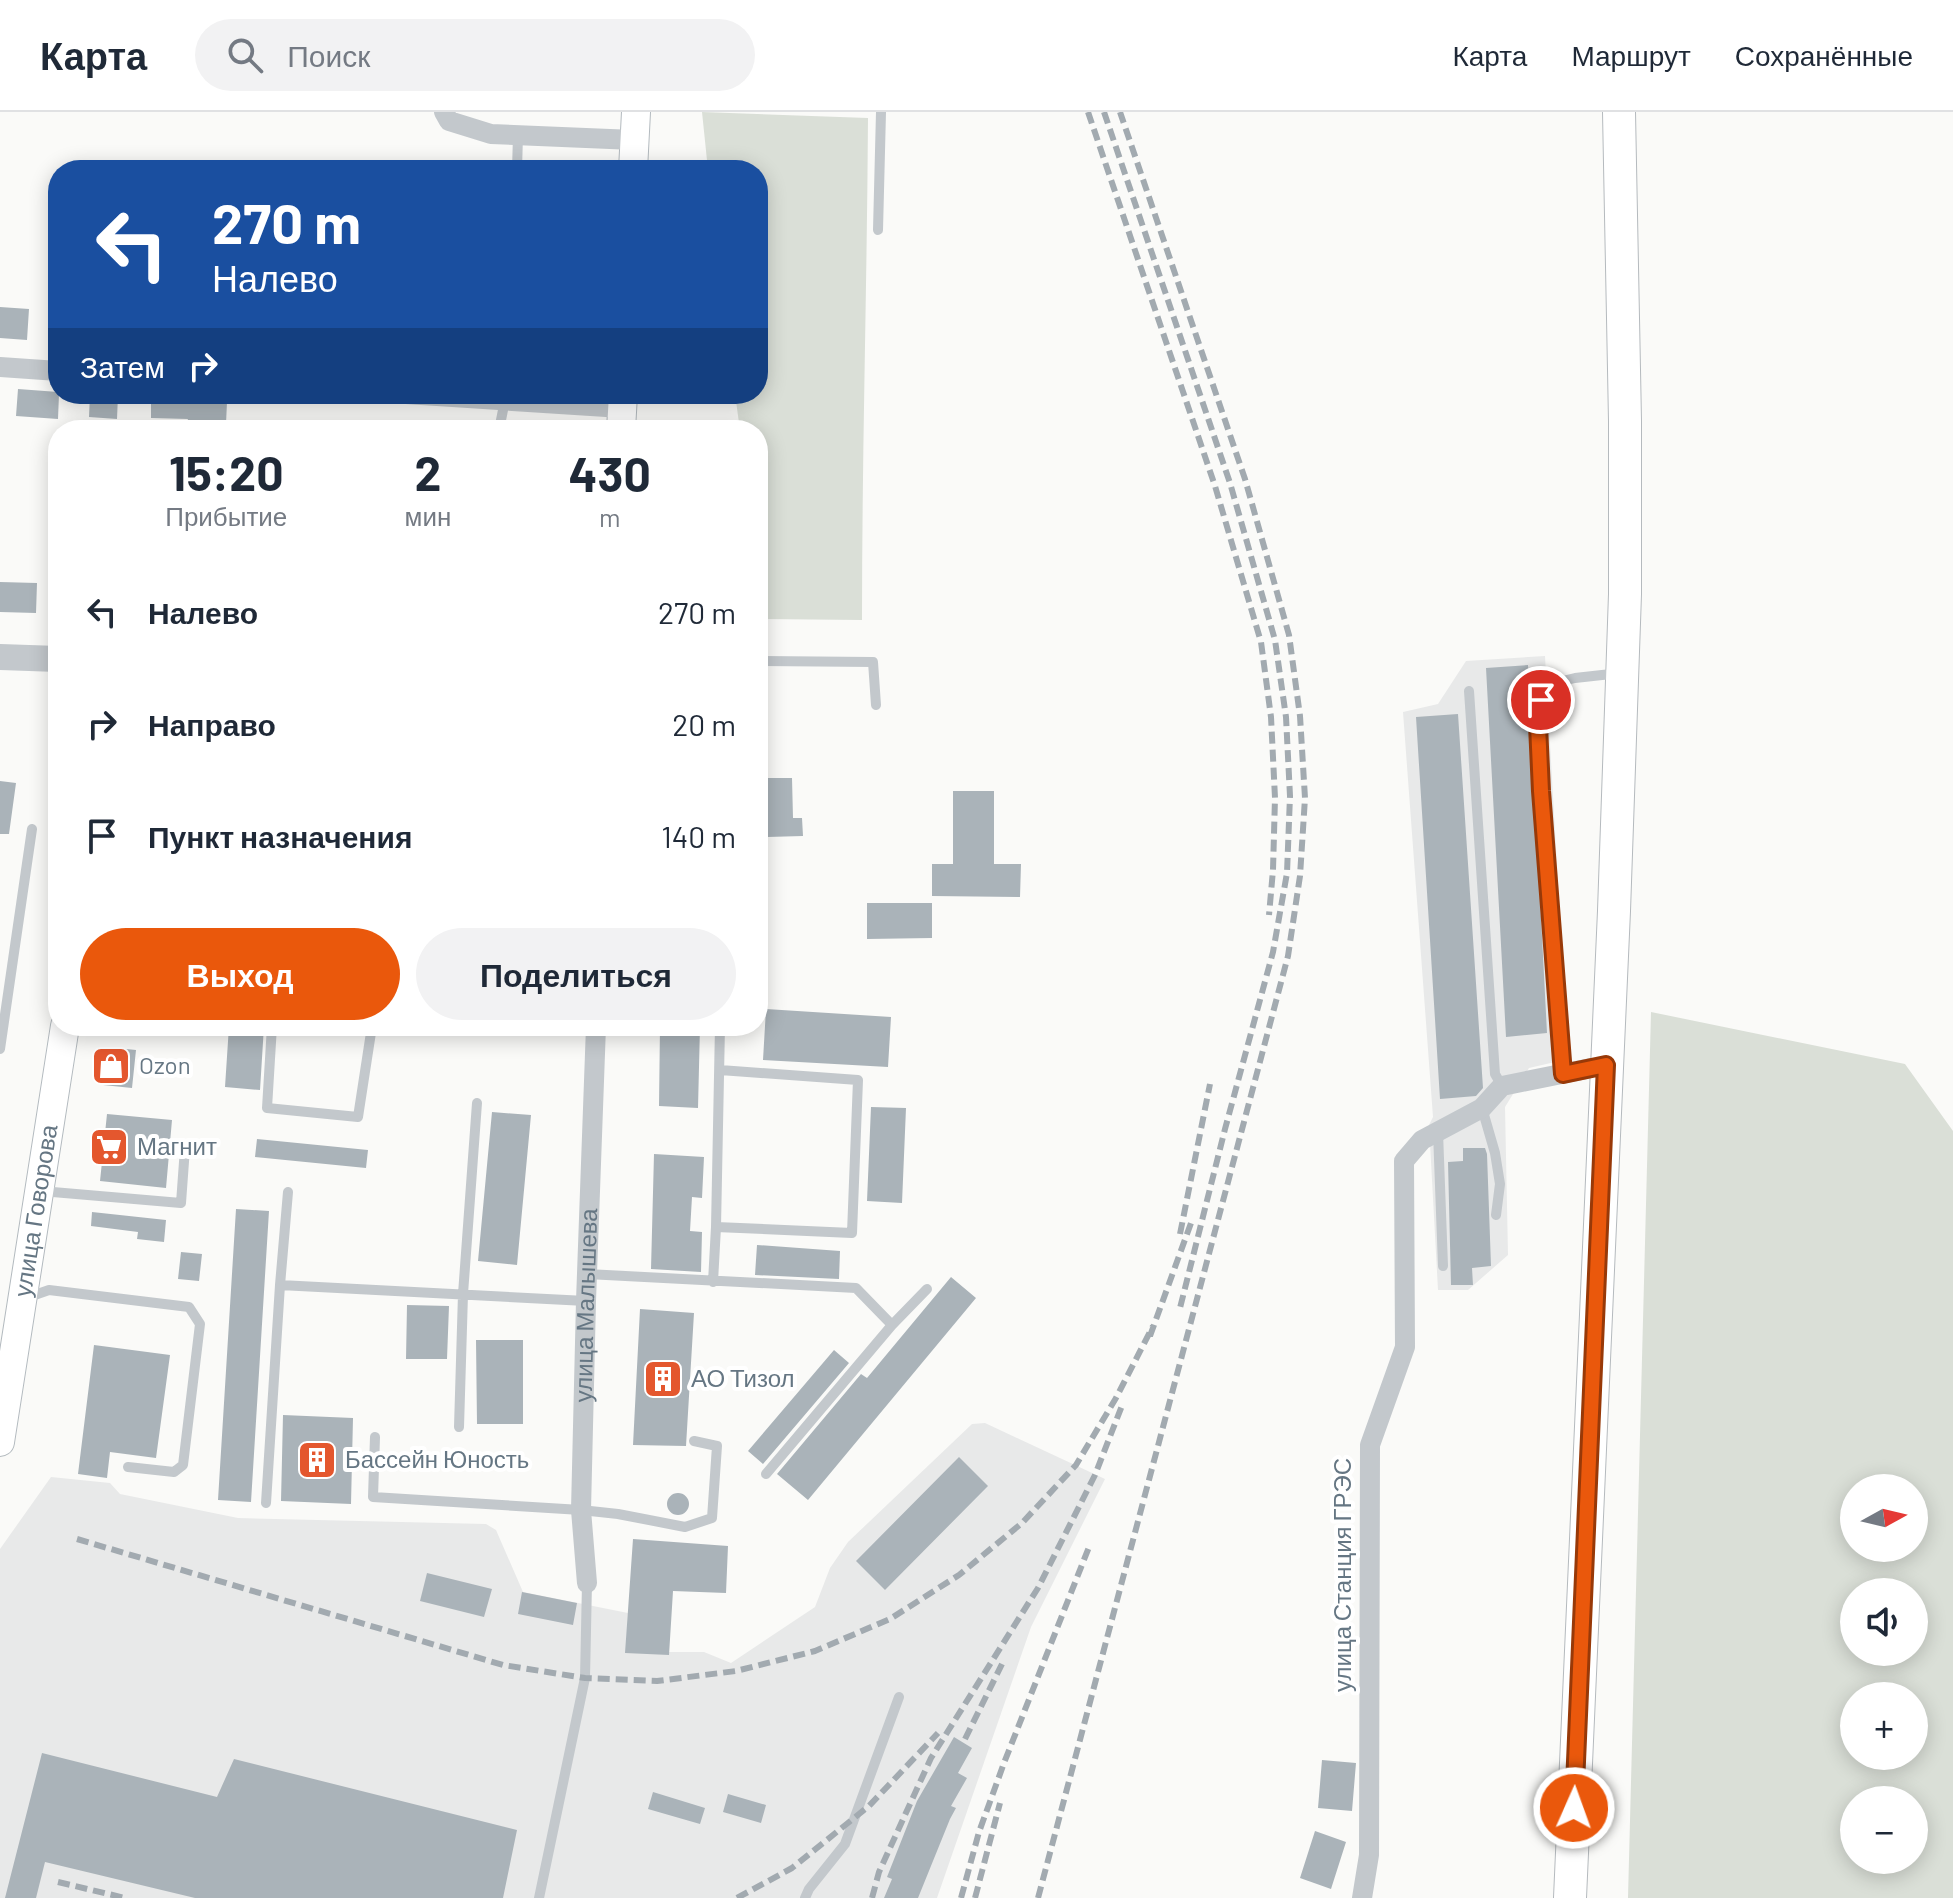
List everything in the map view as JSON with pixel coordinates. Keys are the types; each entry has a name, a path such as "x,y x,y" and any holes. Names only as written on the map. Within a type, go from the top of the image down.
{"main road":[{"path":"633,160 636,112"},
{"path":"1570,1898 1625,594 1619,112"},
{"name":"улица Говорова","path":"0,1442 3,1400 63,1036"}],"street":[{"path":"444,112 449,121 491,134 634,140"},
{"path":"0,367 48,370"},
{"path":"564,404 622,411"},
{"path":"0,657 48,659"},
{"name":"улица Малышева","path":"587,1583 581,1510 596,1036"},
{"path":"1438,1132 1482,1108 1502,1086 1606,1065"},
{"name":"улица Станция ГРЭС","path":"1362,1898 1369,1855 1370,1445 1405,1347 1404,1161 1422,1140 1438,1132"}],"lane":[{"path":"878,230 881,112"},
{"path":"517,160 518,135"},
{"path":"768,661 873,662 876,705"},
{"path":"1563,1074 1541,791 1538,725 1541,700 1550,684 1622,673"},
{"path":"1469,691 1495,1074 1502,1086"},
{"path":"0,1049 32,829"},
{"path":"271,1036 267,1108 358,1117 370,1036"},
{"path":"713,1282 720,1036"},
{"path":"716,1227 852,1233 858,1080 720,1070"},
{"path":"459,1427 463,1294 477,1103"},
{"path":"1482,1108 1500,1184 1496,1215"},
{"path":"1438,1132 1443,1266"},
{"path":"39,1191 181,1203 185,1148"},
{"path":"266,1503 288,1192"},
{"path":"587,1274 856,1288 892,1325"},
{"path":"280,1285 586,1301"},
{"path":"766,1474 892,1325 927,1289"},
{"path":"22,1300 49,1290 189,1307 200,1324 183,1465 174,1472 128,1467"},
{"path":"375,1437 373,1497 581,1510 685,1527 712,1518 717,1446 694,1441"},
{"path":"539,1898 585,1678 587,1583"},
{"path":"805,1898 845,1844 899,1697"}],"shaded area":[{"path":"702,112 868,118 862,620 768,619 768,420 739,420 736,404 768,404 768,160 707,160"},
{"path":"1545,656 1568,1059 1529,1068 1505,1107 1508,1255 1468,1290 1438,1290 1429,1125 1433,1117 1403,712 1438,704 1466,661"},
{"path":"1651,1012 1905,1064 1953,1131 1953,1898 1628,1898"},
{"path":"985,1423 1105,1479 1031,1627 937,1898 0,1898 0,1549 51,1477 110,1483 120,1494 238,1518 486,1524 496,1530 523,1592 628,1613 626,1652 704,1652 731,1663 815,1607 830,1568 848,1542 972,1424"}],"building":[{"path":"0,307 29,309 27,340 0,338"},
{"path":"18,389 48,391 48,404 59,404 58,419 16,416"},
{"path":"90,404 118,404 117,419 89,417"},
{"path":"151,404 227,404 226,420 151,418"},
{"path":"0,582 37,583 36,613 0,612"},
{"path":"1528,665 1547,1033 1506,1037 1486,668"},
{"path":"1458,714 1483,1088 1476,1096 1440,1099 1416,717"},
{"path":"768,778 792,778 793,818 802,818 803,836 768,837"},
{"path":"0,781 16,783 9,834 0,834"},
{"path":"953,791 994,791 994,864 1021,864 1020,897 932,896 932,864 953,864"},
{"path":"867,903 932,903 932,938 867,939"},
{"path":"768,1009 891,1017 888,1067 763,1060 764,1036 768,1036"},
{"path":"228,1036 263,1036 260,1090 225,1087"},
{"path":"660,1036 700,1036 698,1108 659,1106"},
{"path":"107,1047 136,1050 132,1088 103,1085"},
{"path":"871,1107 906,1108 902,1203 867,1201"},
{"path":"492,1112 531,1115 517,1265 478,1261"},
{"path":"107,1114 172,1120 166,1188 100,1181"},
{"path":"257,1139 368,1150 366,1168 255,1157"},
{"path":"1463,1148 1485,1148 1487,1154 1491,1266 1472,1268 1473,1285 1451,1285 1448,1162 1463,1161"},
{"path":"654,1154 704,1157 702,1198 692,1197 690,1231 702,1232 701,1272 651,1269"},
{"path":"236,1209 269,1211 251,1502 218,1500"},
{"path":"92,1212 166,1220 164,1242 137,1239 138,1232 91,1226"},
{"path":"757,1245 840,1251 839,1279 755,1275"},
{"path":"181,1252 202,1254 199,1281 178,1279"},
{"path":"951,1277 976,1298 808,1500 777,1474 861,1374 867,1378"},
{"path":"407,1305 449,1306 447,1359 406,1359"},
{"name":"АО Тизол","path":"640,1309 694,1313 686,1446 633,1445"},
{"path":"476,1340 523,1340 523,1424 477,1424"},
{"path":"94,1345 170,1355 156,1458 110,1452 107,1478 78,1474"},
{"path":"834,1350 849,1363 763,1464 748,1451"},
{"name":"Бассейн Юность","path":"283,1415 353,1418 351,1504 281,1501"},
{"path":"959,1457 988,1486 885,1590 856,1561"},
{"path":"678,1493 686,1496 689,1504 686,1512 678,1515 670,1512 667,1504 670,1496"},
{"path":"633,1539 728,1546 726,1593 673,1591 669,1655 625,1653"},
{"path":"427,1573 492,1589 484,1617 420,1601"},
{"path":"522,1592 577,1603 573,1625 518,1614"},
{"path":"954,1737 972,1748 958,1773 967,1778 951,1806 956,1808 918,1898 884,1898 892,1879 887,1877 917,1801"},
{"path":"42,1753 217,1797 234,1759 517,1830 503,1898 195,1898 45,1862 36,1898 5,1898"},
{"path":"1322,1760 1356,1763 1352,1811 1318,1808"},
{"path":"653,1792 705,1808 700,1824 648,1809"},
{"path":"728,1794 766,1805 761,1823 723,1812"},
{"path":"1315,1831 1346,1842 1331,1889 1300,1878"}],"railway":[{"path":"1088,112 1215,486 1261,642 1271,717 1275,798 1269,915"},
{"path":"1104,112 1230,483 1275,640 1286,717 1290,796 1287,873 1273,952 1179,1312"},
{"path":"1038,1898 1288,956 1300,876 1305,798 1300,716 1289,635 1245,479 1120,112"},
{"path":"1180,1234 1210,1084"},
{"path":"1150,1336 1191,1223"},
{"path":"77,1539 503,1665 585,1678 657,1681 736,1671 815,1651 890,1619 959,1575 1022,1523 1076,1465 1116,1398 1153,1326"},
{"path":"872,1898 879,1872 931,1758 1038,1588 1095,1475 1123,1403"},
{"path":"961,1898 979,1832 1004,1763 1089,1547"},
{"path":"965,1739 1002,1664"},
{"path":"737,1898 792,1868 869,1806 938,1733"},
{"path":"975,1898 1000,1803"},
{"path":"58,1882 125,1898"}],"place":[{"name":"Ozon","path":"111,1066"},
{"name":"Магнит","path":"109,1147"},
{"name":"АО Тизол","path":"663,1379"},
{"name":"Бассейн Юность","path":"317,1460"}],"route":[{"path":"1541,700 1538,725 1541,791 1563,1074 1606,1065 1574,1808"}]}
